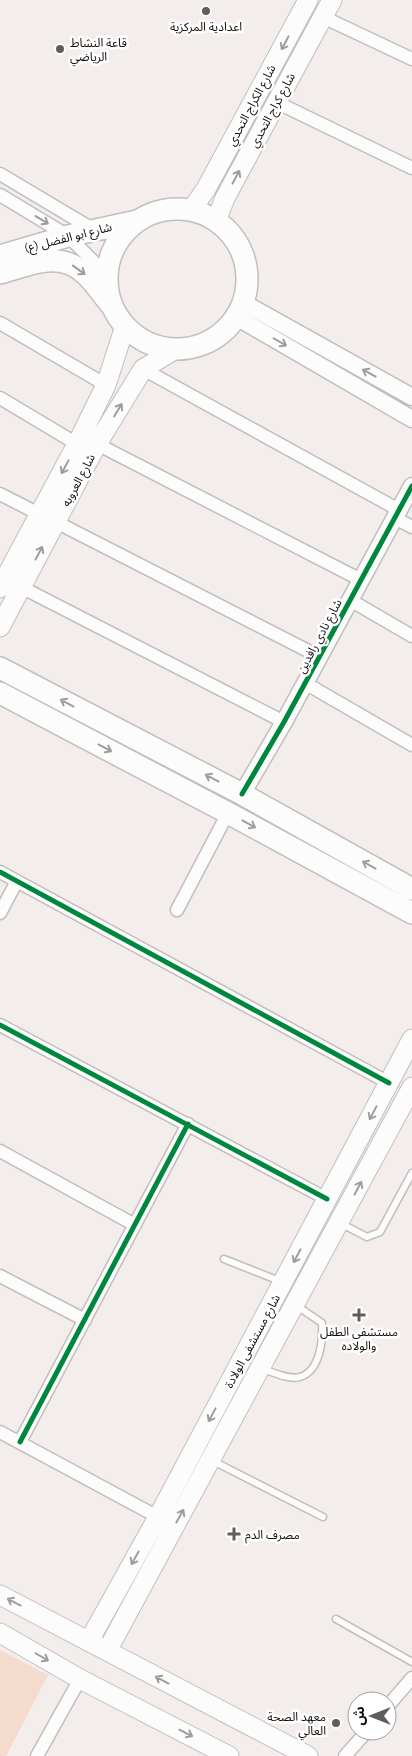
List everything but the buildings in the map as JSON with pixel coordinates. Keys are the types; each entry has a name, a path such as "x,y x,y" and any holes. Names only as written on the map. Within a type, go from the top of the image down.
{"main road":[{"name":"شارع الكراج التحدي","path":"192,209 206,189 308,0"},
{"name":"شارع كراج التحدي","path":"216,221 225,198 332,0"},
{"path":"166,209 192,209 216,221 229,234 243,258 247,286 241,310 222,333 209,342 192,349 174,350 154,345 134,336 113,308 108,276 108,258 118,237 137,221 152,213 166,209"},
{"name":"شارع ابو الفضل (ع)","path":"0,256 68,236 137,221"},
{"name":"شارع ابو الفضل (ع)","path":"0,273 38,262 57,260 68,262 85,273 113,308"},
{"name":"شارع العروبه","path":"48,518 77,444 106,385 125,326"},
{"name":"شارع العروبه","path":"0,626 6,583 97,444 143,369 174,350"},
{"path":"0,668 242,794 412,888"},
{"path":"0,693 228,813 412,913"},
{"name":"شارع مستشفى الولادة","path":"88,1641 158,1517 412,1039"},
{"name":"شارع مستشفى الولادة","path":"107,1651 412,1087"},
{"path":"264,1317 282,1329"},
{"path":"0,1594 107,1651 280,1750 308,1756"},
{"path":"0,1633 80,1679 230,1756"}],"street":[{"path":"323,16 412,60"},
{"path":"276,102 412,168"},
{"path":"0,174 94,230"},
{"path":"0,195 68,236 108,276"},
{"path":"241,310 412,397"},
{"path":"241,310 412,419"},
{"path":"0,323 106,385"},
{"path":"143,369 397,514 412,527"},
{"path":"0,398 77,444"},
{"path":"97,444 361,580"},
{"name":"شارع نادي رافدين","path":"242,794 320,657 412,486"},
{"path":"0,494 320,657"},
{"path":"6,583 284,722"},
{"path":"350,600 412,636"},
{"path":"305,683 412,745"},
{"path":"177,910 228,813"},
{"path":"0,872 389,1083"},
{"path":"0,913 17,881"},
{"path":"0,1025 327,1199"},
{"path":"20,1442 188,1124"},
{"path":"0,1151 135,1225"},
{"path":"0,1276 85,1320"},
{"path":"0,1432 158,1517"},
{"path":"397,1695 412,1678"},
{"path":"37,1756 80,1679"},
{"path":"345,1756 358,1741"}],"lane":[{"path":"339,1222 367,1237 380,1232 412,1173"},
{"path":"224,1260 283,1282"},
{"path":"260,1369 286,1377 300,1377 313,1368 323,1340 322,1323 295,1304"},
{"path":"211,1460 323,1517"},
{"path":"336,1619 412,1662"}],"shaded area":[{"path":"0,1650 48,1675 6,1756 0,1756"}],"cycle path":[{"path":"242,794 284,722 412,486"},
{"path":"0,872 389,1083"},
{"path":"0,1025 327,1199"},
{"path":"20,1442 188,1124"}],"place":[{"name":"اعدادية المركزية","path":"206,11"},
{"name":"قاعة النشاط الرياضي","path":"60,49"},
{"name":"مستشفى الطفل والولاده","path":"359,1315"},
{"name":"مصرف الدم","path":"234,1534"},
{"name":"معهد الصحة العالي","path":"336,1723"}]}
